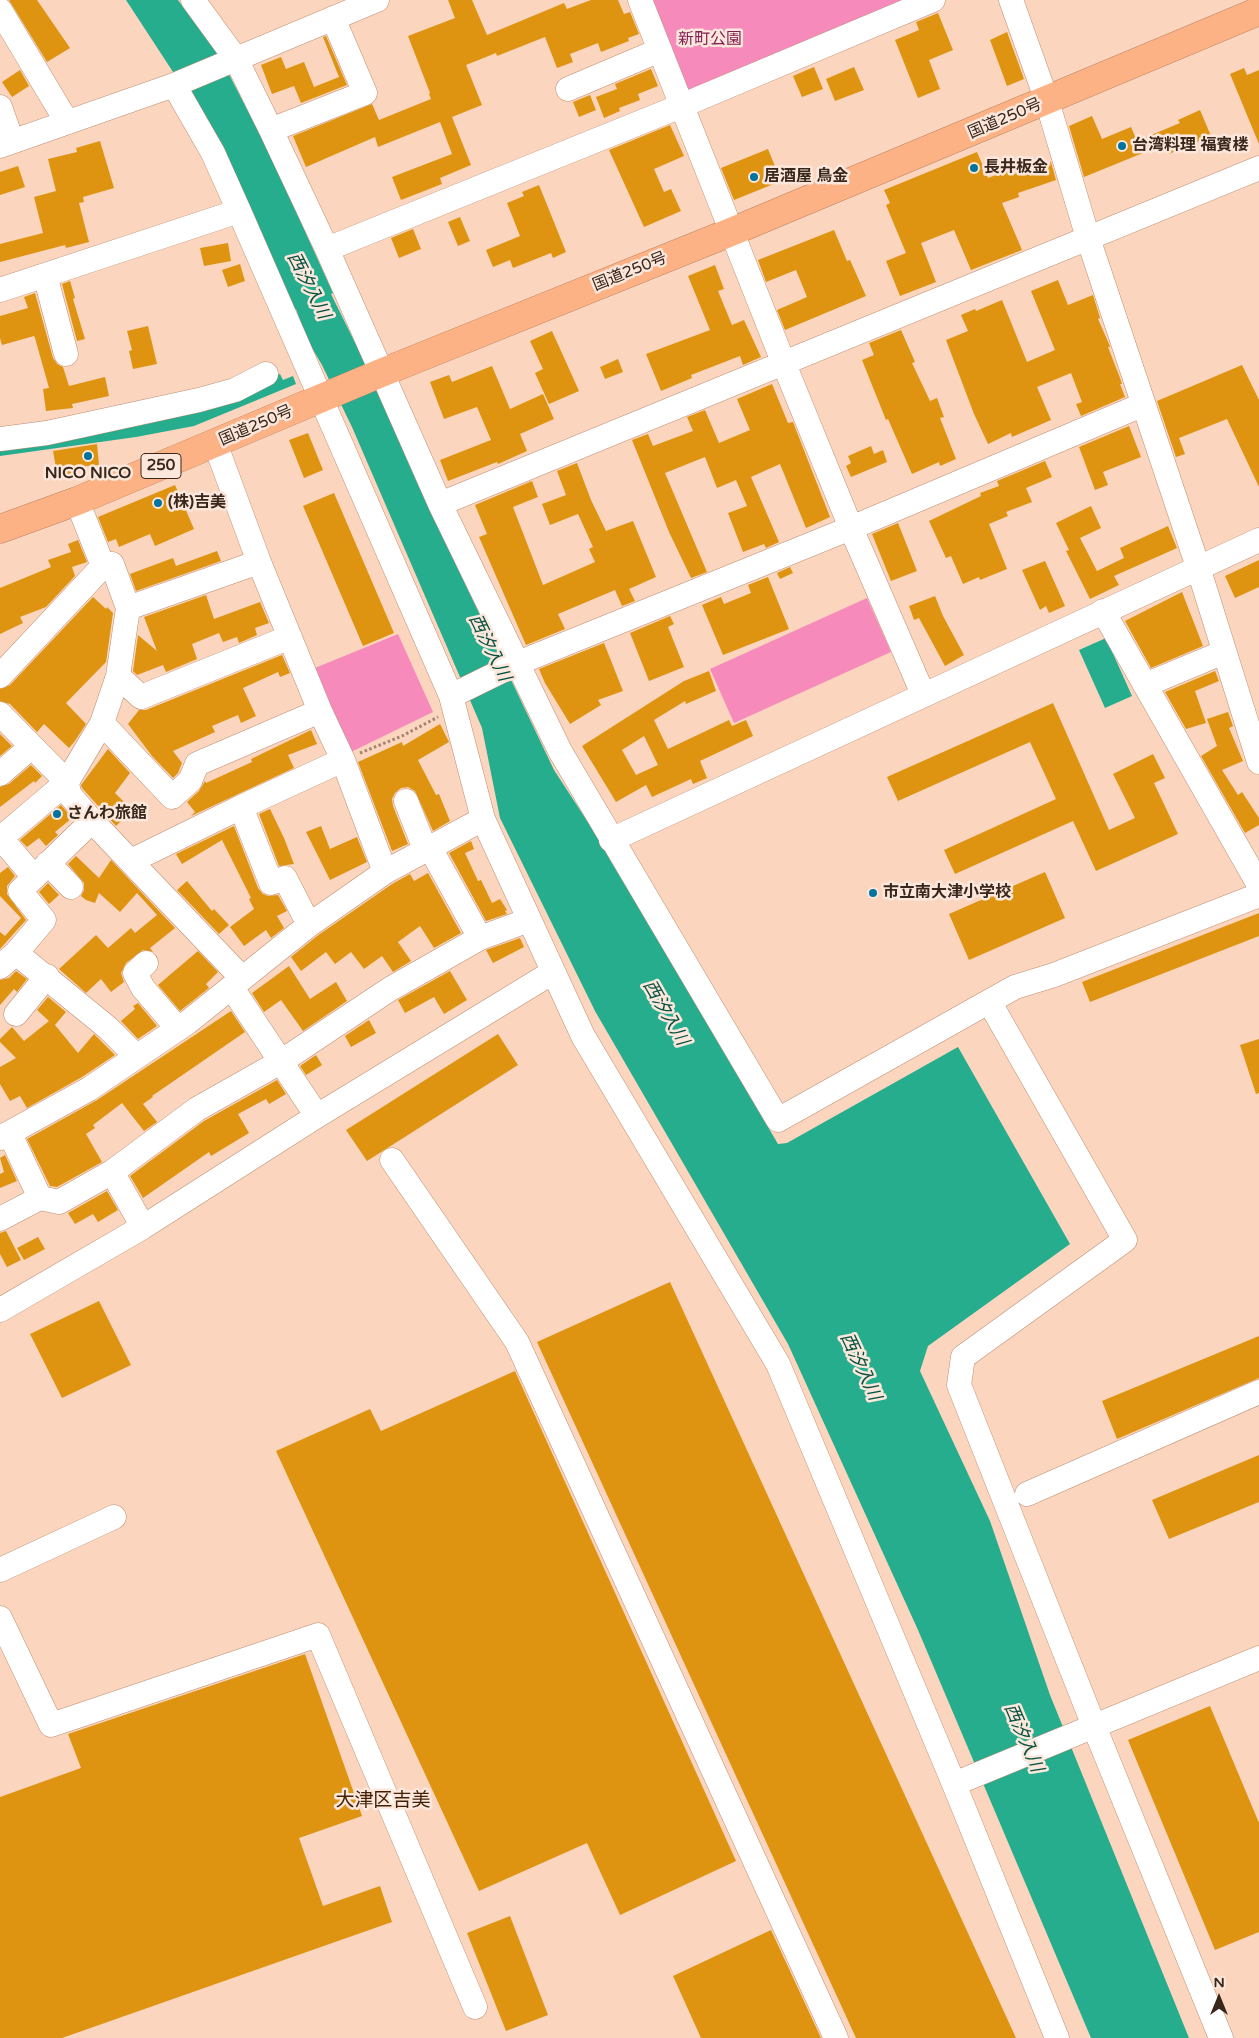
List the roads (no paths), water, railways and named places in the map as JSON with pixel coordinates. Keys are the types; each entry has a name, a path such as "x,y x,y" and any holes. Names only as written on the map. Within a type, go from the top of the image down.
{"highway":[{"name":"国道250号","path":"0,529 77,501 381,372 731,232 1048,101 1259,11"}],"street":[{"path":"193,0 236,60 271,130 327,249 440,504 560,751 778,1120 990,1003 1015,987 1054,975 1259,895"},
{"path":"0,107 6,144 174,85 377,0"},
{"path":"640,0 784,364 851,528 923,694"},
{"path":"327,249 681,106 933,0"},
{"path":"1011,0 1048,101 1088,238 1142,405 1198,568 1259,762"},
{"path":"0,10 67,122"},
{"path":"271,130 365,93 333,18"},
{"path":"568,90 660,50"},
{"path":"174,85 213,153 452,703 483,819 583,1036 778,1364 954,1784 1057,2038"},
{"path":"440,504 1259,168"},
{"path":"0,290 239,211"},
{"path":"45,275 66,354"},
{"path":"0,439 47,433 199,400 235,390 266,374"},
{"path":"452,703 518,664 851,528 1142,405"},
{"path":"215,443 259,562 320,711 343,760 385,872"},
{"path":"77,501 103,566"},
{"path":"611,840 1259,540"},
{"path":"128,608 259,562"},
{"path":"0,676 103,566 112,564 128,608 118,676 102,723 68,782 0,838 41,870 71,887"},
{"path":"1103,611 1259,885"},
{"path":"118,676 141,698 290,637"},
{"path":"1145,684 1224,652"},
{"path":"102,723 172,797 190,781 197,764 320,711"},
{"path":"0,714 68,782 69,794 131,861 237,983 282,1061 317,1116"},
{"path":"0,774 31,747"},
{"path":"131,861 343,760"},
{"path":"406,801 427,847 480,938"},
{"path":"241,807 271,882 286,878 309,926"},
{"path":"40,1198 5,1136 89,1089 178,1029 309,926 385,872 427,847 483,819"},
{"path":"92,821 20,891 44,920 8,960 47,976 108,1028 136,1056"},
{"path":"0,1219 40,1198 59,1202 112,1172 197,1109 282,1061 390,989 480,938 529,920"},
{"path":"146,963 135,973 144,988 178,1029"},
{"path":"0,1310 143,1227 317,1116 553,972"},
{"path":"16,1014 47,976"},
{"path":"990,1003 1125,1240 963,1357 959,1385 1094,1726 1221,2038"},
{"path":"392,1160 517,1342 836,2038"},
{"path":"112,1172 143,1227"},
{"path":"1027,1494 1259,1392"},
{"path":"0,1570 114,1517"},
{"path":"0,1618 52,1725 318,1634 474,2007"},
{"path":"954,1784 1259,1658"}],"water":[{"name":"西汐入川","path":"126,0 178,0 219,55 268,150 333,293 331,294 366,365 419,487 554,770 591,827 778,1144 787,1143 958,1047 1070,1244 928,1346 920,1371 990,1521 1050,1695 1189,2038 1091,2038 918,1630 788,1344 595,1011 500,818 482,728 352,427 322,365 306,338 296,309 293,309 209,127"},
{"path":"280,374 283,380 293,376 296,384 194,426 136,437 0,456 0,444"},
{"path":"1106,638 1132,696 1105,708 1079,650"}],"place":[{"name":"台湾料理 福賓楼","path":"1122,146"},
{"name":"長井板金","path":"974,168"},
{"name":"居酒屋 鳥金","path":"754,177"},
{"name":"NICO NICO","path":"88,456"},
{"name":"(株)吉美","path":"158,503"},
{"name":"さんわ旅館","path":"57,814"},
{"name":"市立南大津小学校","path":"873,893"}],"district":[{"name":"大津区吉美","path":"383,1801"}],"park label":[{"name":"新町公園","path":"710,40"}]}
